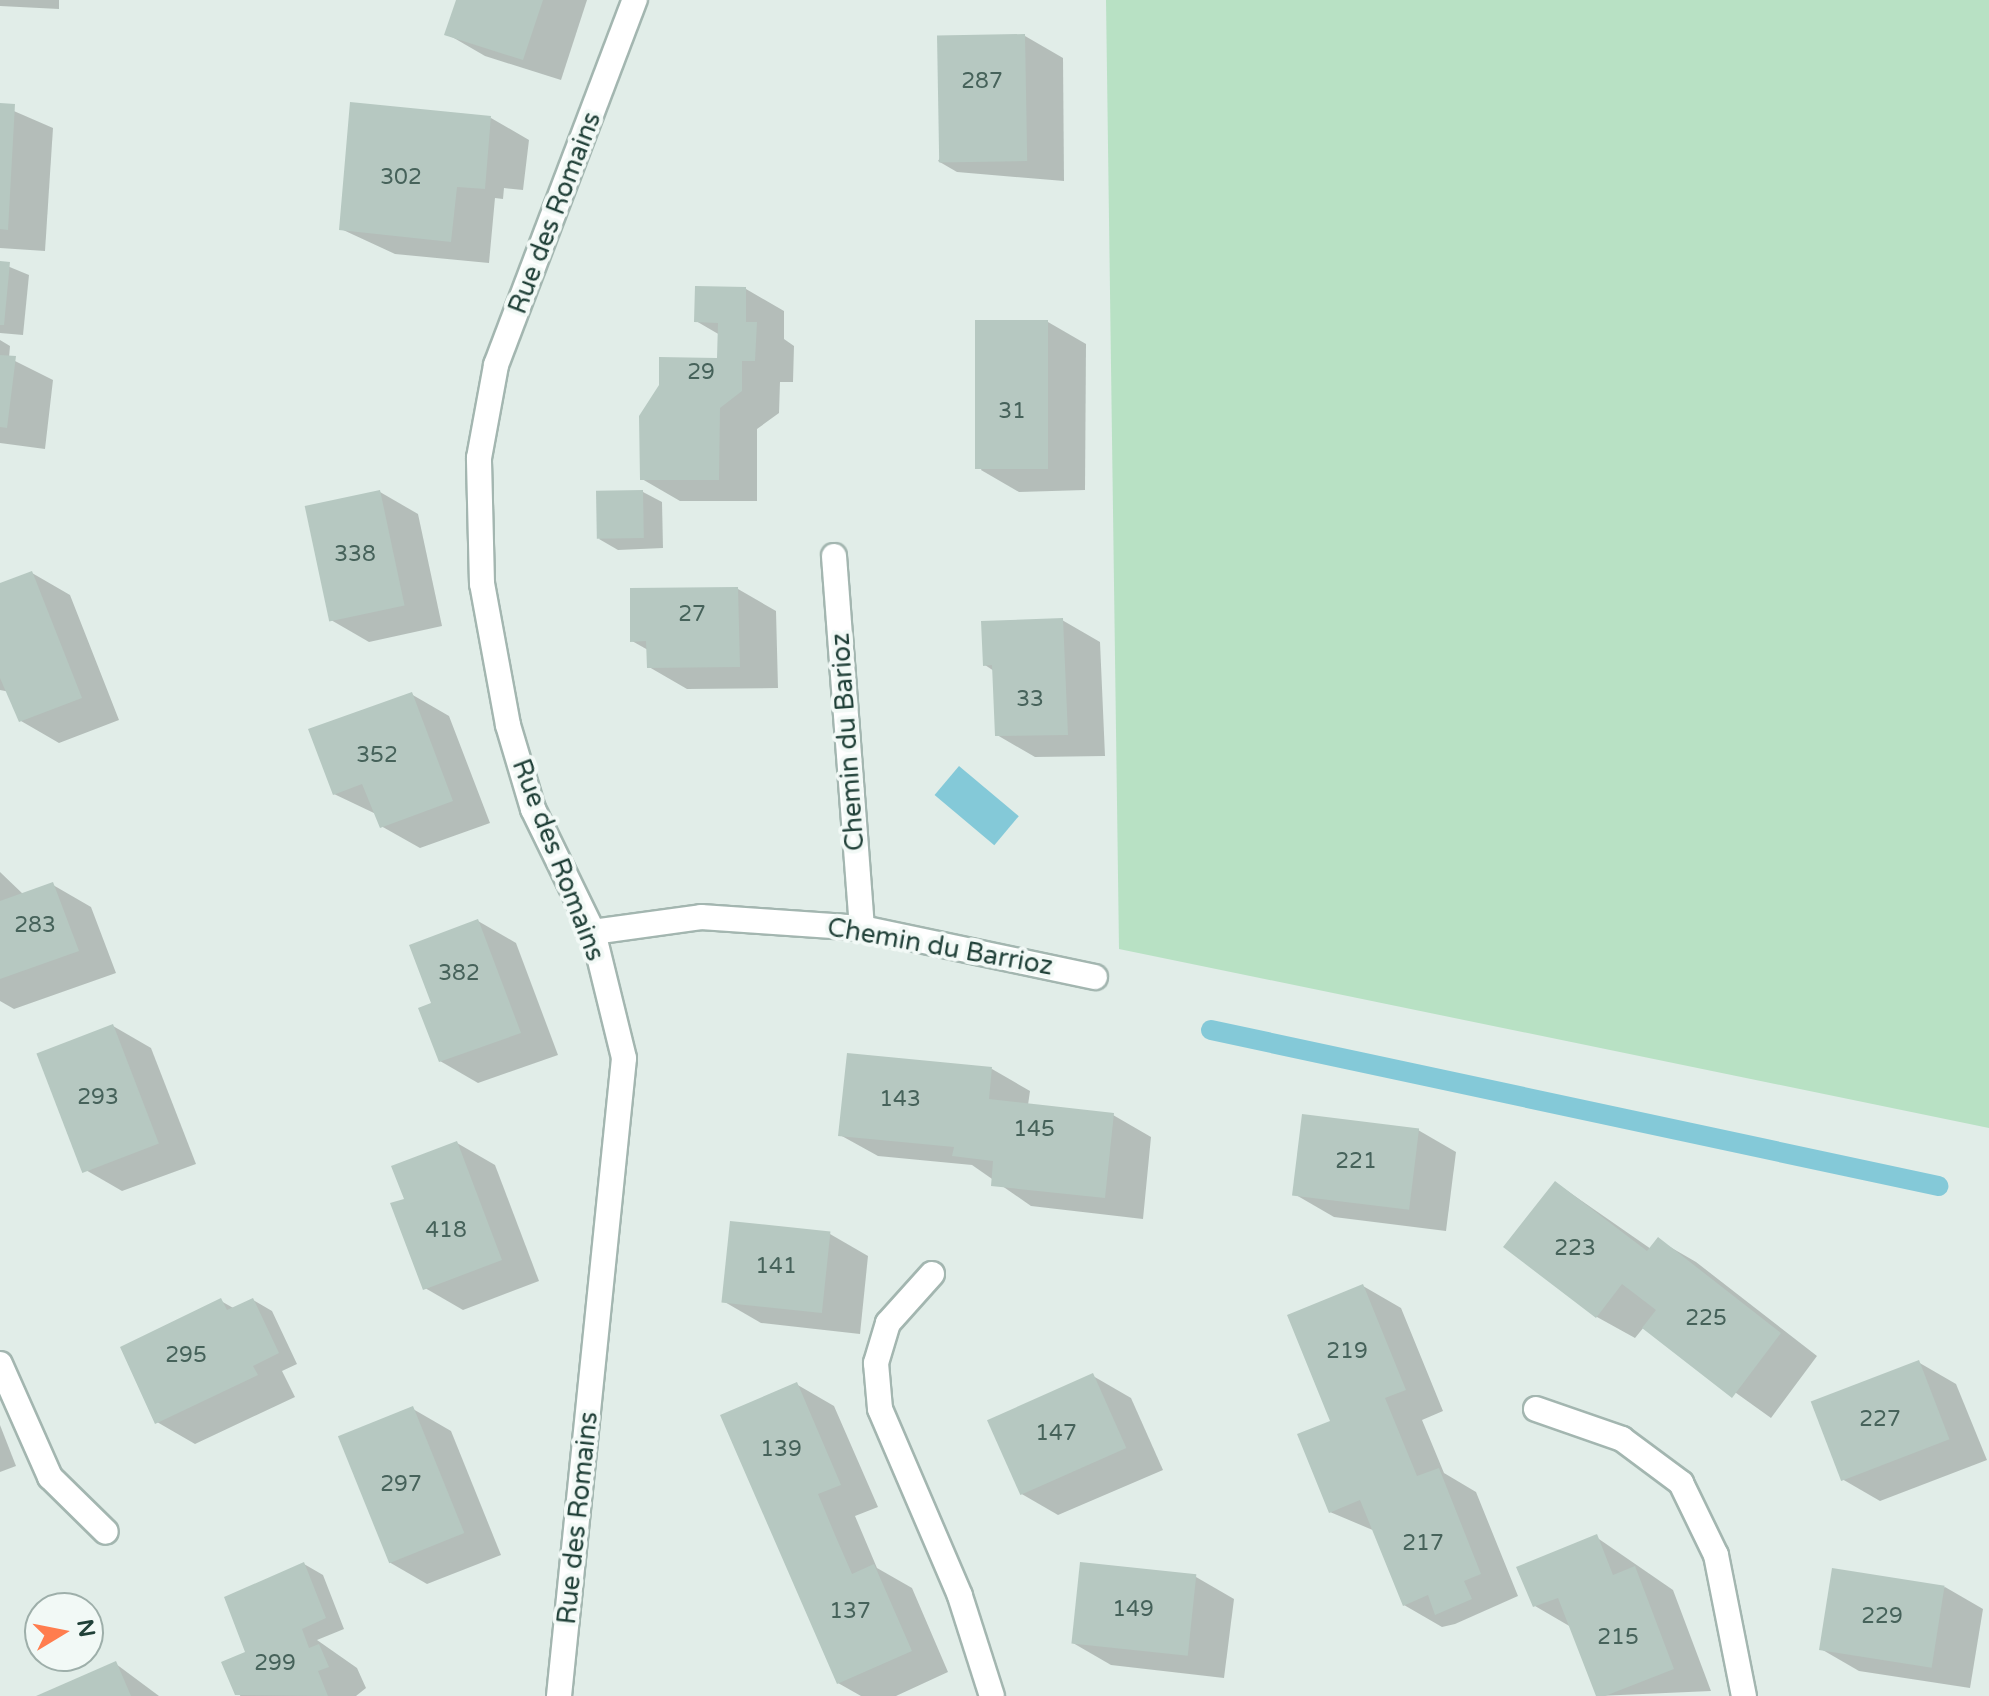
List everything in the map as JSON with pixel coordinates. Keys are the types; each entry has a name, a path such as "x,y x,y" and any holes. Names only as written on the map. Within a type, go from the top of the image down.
{"street":[{"name":"Rue des Romains","path":"559,1696 621,1120 624,1058 593,932 533,809 508,725 482,584 479,458 496,365 635,0"},
{"name":"Chemin du Barioz","path":"834,556 862,928"},
{"name":"Chemin du Barrioz","path":"593,932 701,917 862,928 1095,977"},
{"path":"932,1274 888,1323 876,1363 880,1409 960,1596 992,1696"},
{"path":"0,1364 50,1477 106,1532"},
{"path":"1536,1409 1622,1439 1681,1483 1716,1555 1744,1696"}],"green space":[{"path":"1106,0 1989,0 1989,1128 1119,949"}],"water":[{"path":"959,766 1019,816 994,845 935,795"}],"building":[{"path":"456,0 543,0 523,60 444,35"},
{"path":"1025,34 1027,161 939,163 937,36"},
{"path":"350,102 491,116 485,189 457,187 451,242 339,230"},
{"path":"0,103 15,104 8,230 0,229"},
{"path":"0,261 10,262 4,325 0,325"},
{"path":"695,286 746,287 746,322 757,322 755,361 742,361 742,391 720,408 719,480 640,480 639,416 659,385 659,357 717,358 718,323 694,322"},
{"path":"975,320 1048,320 1048,469 975,469"},
{"path":"0,355 16,356 7,428 0,427"},
{"path":"380,490 405,605 329,621 305,506"},
{"path":"643,490 644,538 597,539 596,491"},
{"path":"32,571 82,698 19,722 0,678 0,583"},
{"path":"738,587 740,667 647,668 646,641 630,642 630,588"},
{"path":"1063,618 1068,735 995,736 992,665 983,666 981,621"},
{"path":"412,692 453,801 380,828 362,784 333,795 308,729"},
{"path":"53,882 79,951 0,979 0,901"},
{"path":"478,919 521,1033 439,1062 418,1008 431,1003 409,945"},
{"path":"113,1024 159,1143 82,1173 36,1053"},
{"path":"847,1053 992,1067 989,1099 1114,1113 1105,1198 991,1186 993,1161 952,1156 954,1147 838,1136"},
{"path":"1302,1114 1419,1128 1409,1210 1292,1195"},
{"path":"457,1141 502,1260 423,1290 390,1203 404,1199 391,1166"},
{"path":"1555,1181 1647,1251 1658,1237 1781,1333 1732,1398 1642,1328 1656,1310 1622,1284 1596,1318 1503,1247"},
{"path":"730,1221 830,1232 822,1313 721,1303"},
{"path":"1363,1284 1406,1390 1385,1398 1417,1476 1439,1468 1481,1574 1464,1581 1472,1599 1435,1615 1428,1595 1403,1606 1360,1500 1329,1513 1297,1434 1330,1421 1287,1315"},
{"path":"221,1298 227,1310 253,1298 279,1353 253,1366 258,1375 155,1424 120,1347"},
{"path":"1919,1360 1949,1439 1841,1481 1811,1402"},
{"path":"1093,1373 1126,1448 1020,1495 987,1420"},
{"path":"797,1382 841,1485 818,1494 835,1535 852,1574 874,1564 912,1651 837,1684 720,1415"},
{"path":"413,1406 464,1533 389,1563 338,1436"},
{"path":"1597,1534 1613,1575 1635,1566 1674,1669 1605,1696 1596,1696 1558,1598 1533,1607 1516,1567"},
{"path":"304,1562 326,1618 302,1629 309,1648 319,1644 329,1667 318,1671 328,1696 235,1695 221,1662 245,1652 224,1597"},
{"path":"1080,1562 1196,1574 1188,1656 1071,1644"},
{"path":"1832,1568 1945,1586 1932,1668 1819,1650"},
{"path":"116,1661 131,1696 36,1696 91,1672 104,1672 104,1666"}],"waterway":[{"path":"1211,1030 1938,1186"}]}
